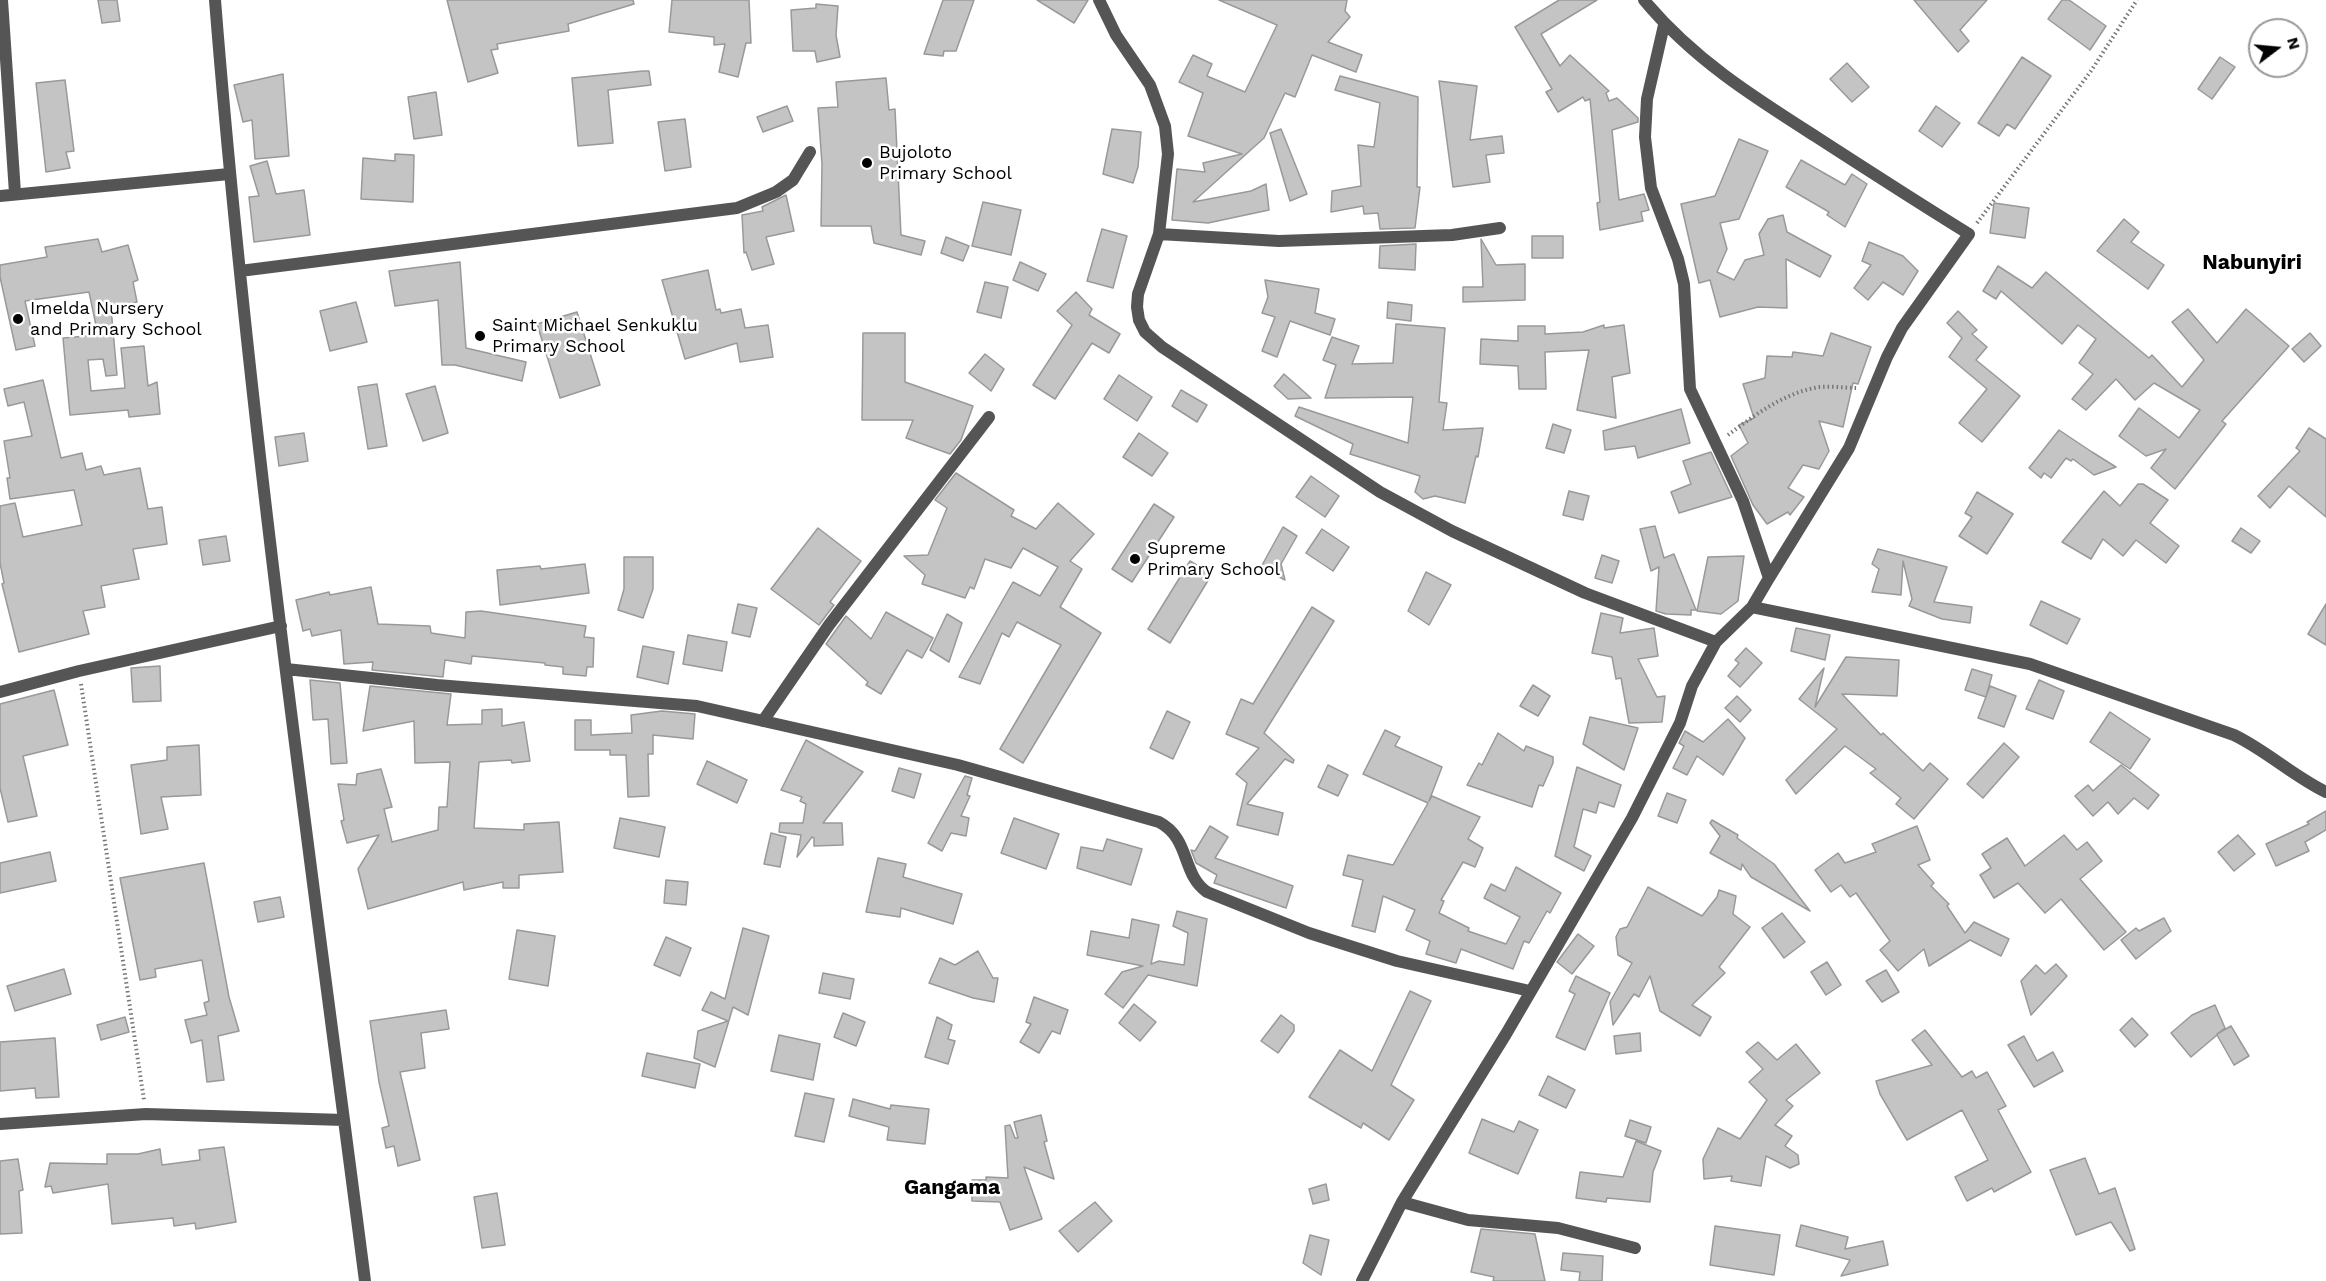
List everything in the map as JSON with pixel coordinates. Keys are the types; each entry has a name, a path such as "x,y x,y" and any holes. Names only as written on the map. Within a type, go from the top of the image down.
{"street":[{"path":"2,0 15,193"},
{"path":"215,0 229,174 286,669 365,1281"},
{"path":"1099,0 1116,35 1150,85 1165,126 1168,154 1159,234 1138,294 1139,320 1145,332 1162,347 1380,492 1452,531 1585,593 1716,642"},
{"path":"1362,1281 1402,1202 1506,1034 1632,818 1680,723 1692,686 1716,642 1752,607 1849,448 1872,390 1902,328 1969,234 1760,102 1713,69 1664,25 1644,0"},
{"path":"1664,25 1647,99 1647,166 1651,188 1678,259 1684,284 1690,389 1743,501 1769,578"},
{"path":"240,271 737,208 776,192 793,180 810,152"},
{"path":"0,196 229,174"},
{"path":"1159,234 1279,241 1452,236 1500,228"},
{"path":"763,721 829,624 989,417"},
{"path":"1752,607 2030,664 2234,735 2253,744 2301,780 2326,792"},
{"path":"0,692 80,671 281,626"},
{"path":"286,669 437,685 697,706 958,765 1159,822 1176,835 1196,881 1207,892 1309,933 1397,961 1530,991"},
{"path":"0,1124 146,1114 344,1120"},
{"path":"1402,1202 1468,1220 1558,1228 1635,1248"}],"path":[{"path":"1969,234 2091,71 2137,0"},
{"path":"1717,442 1761,411 1812,390 1825,387 1872,390"},
{"path":"80,671 146,1114"}],"building":[{"path":"98,0 117,0 120,21 102,23"},
{"path":"447,0 633,0 634,4 568,24 569,31 497,44 498,49 491,50 498,73 468,82"},
{"path":"672,0 749,0 751,43 746,43 738,77 719,72 725,44 714,45 714,37 669,32"},
{"path":"943,0 974,0 956,51 944,51 943,56 924,54"},
{"path":"1037,0 1088,0 1074,23"},
{"path":"1219,0 1347,0 1345,11 1350,17 1328,42 1362,55 1356,72 1312,55 1295,97 1285,93 1264,138 1193,202 1251,191 1266,184 1269,210 1208,223 1172,220 1177,169 1205,172 1203,163 1242,154 1188,136 1203,93 1179,82 1193,55 1212,64 1207,76 1245,92 1277,25"},
{"path":"1559,0 1597,0 1541,34 1560,66 1570,55 1609,91 1606,93 1609,101 1617,98 1638,118 1638,122 1612,130 1619,200 1644,194 1649,210 1641,212 1643,221 1600,230 1597,203 1600,202 1590,99 1585,101 1583,97 1558,112 1546,92 1552,89 1515,27"},
{"path":"1914,0 1987,0 1960,30 1969,41 1958,52"},
{"path":"2062,0 2069,0 2106,26 2090,50 2048,19"},
{"path":"816,4 838,6 836,35 840,57 817,62 815,51 793,51 791,10 816,8"},
{"path":"2022,57 2051,76 2015,129 2007,124 1999,136 1978,123"},
{"path":"2220,57 2235,67 2212,99 2198,89"},
{"path":"1847,63 1869,87 1852,102 1830,79"},
{"path":"649,71 651,85 608,90 613,143 578,146 572,78"},
{"path":"283,74 289,156 255,159 252,120 243,122 234,85"},
{"path":"1340,76 1418,97 1417,187 1420,187 1415,228 1380,229 1378,213 1364,214 1363,206 1331,212 1332,191 1361,186 1358,145 1374,147 1380,103 1335,90"},
{"path":"886,78 889,110 895,109 901,235 925,241 921,255 874,243 871,226 821,226 822,164 818,108 838,107 836,82"},
{"path":"65,80 74,151 66,152 70,168 46,172 36,83"},
{"path":"1439,81 1477,86 1470,140 1502,136 1504,153 1486,155 1490,182 1453,187"},
{"path":"436,92 442,135 414,139 408,97"},
{"path":"787,106 793,121 763,132 757,117"},
{"path":"1936,106 1960,123 1942,147 1919,131"},
{"path":"685,119 691,167 665,171 658,122"},
{"path":"1112,129 1141,132 1138,167 1133,183 1103,174"},
{"path":"1281,129 1307,194 1290,201 1270,133"},
{"path":"1739,139 1768,151 1739,219 1720,223 1727,249 1717,272 1734,280 1745,260 1764,255 1759,234 1768,219 1783,215 1787,232 1831,256 1820,277 1786,259 1787,308 1758,307 1720,317 1710,280 1699,283 1681,204 1715,196"},
{"path":"395,154 414,155 413,202 361,199 363,158 395,161"},
{"path":"1801,160 1845,185 1852,174 1867,184 1845,227 1827,215 1829,212 1786,187"},
{"path":"267,161 276,194 304,190 310,235 254,242 249,197 259,196 250,166"},
{"path":"786,195 794,231 766,237 774,264 752,270 746,252 744,253 742,215 763,211 762,207"},
{"path":"983,202 1021,210 1011,255 972,246"},
{"path":"1994,203 2029,208 2025,238 1990,233"},
{"path":"2124,219 2139,232 2131,242 2164,265 2148,289 2097,251"},
{"path":"1102,229 1127,236 1113,288 1087,281"},
{"path":"1532,236 1563,236 1563,258 1532,258"},
{"path":"946,237 969,246 963,261 941,253"},
{"path":"98,239 102,252 128,245 138,280 133,282 137,302 111,308 117,375 106,376 103,359 88,360 91,391 125,388 121,348 144,346 148,386 157,382 160,414 129,417 128,410 70,415 63,338 98,335 89,292 25,301 35,346 16,350 0,277 0,265 47,257 45,247"},
{"path":"1481,239 1496,265 1525,264 1525,300 1463,302 1463,287 1483,287"},
{"path":"1869,242 1903,256 1918,271 1903,295 1883,282 1868,300 1854,288 1871,265 1862,261"},
{"path":"1416,244 1415,270 1379,268 1380,246"},
{"path":"460,262 466,348 526,362 522,381 455,365 442,365 438,300 395,306 389,271"},
{"path":"1020,262 1046,274 1038,291 1013,280"},
{"path":"1998,266 2032,288 2046,272 2149,358 2152,355 2182,387 2204,360 2172,322 2188,309 2217,343 2246,309 2289,346 2222,421 2226,424 2175,489 2151,468 2166,449 2146,456 2119,436 2139,408 2179,438 2200,410 2154,383 2135,400 2116,379 2086,410 2072,399 2093,374 2079,363 2096,339 2078,325 2062,344 2001,291 1996,299 1983,291"},
{"path":"708,270 716,310 720,309 721,313 741,309 745,328 768,325 773,357 740,362 737,343 685,359 662,280"},
{"path":"1265,280 1319,289 1315,313 1335,319 1330,335 1290,321 1277,357 1262,351 1275,317 1262,313 1268,297"},
{"path":"985,282 1008,287 1001,318 977,312"},
{"path":"1076,292 1092,309 1089,315 1120,334 1109,353 1092,343 1055,399 1033,385 1072,325 1057,311"},
{"path":"356,302 367,342 330,351 320,311"},
{"path":"1388,302 1412,305 1411,321 1387,318"},
{"path":"1958,311 1977,330 1972,334 1987,347 1976,360 2020,396 1982,442 1959,423 1987,389 1949,357 1962,338 1947,323"},
{"path":"577,312 600,385 560,398 537,324"},
{"path":"1396,324 1445,328 1439,402 1447,403 1443,430 1483,428 1478,457 1476,456 1465,503 1435,496 1423,499 1415,492 1420,476 1350,454 1353,444 1295,416 1299,407 1408,443 1413,397 1325,398 1336,365 1323,360 1332,337 1359,346 1352,364 1393,363"},
{"path":"1604,325 1604,328 1624,325 1630,373 1612,377 1616,418 1577,410 1589,350 1545,352 1546,389 1519,389 1518,366 1480,364 1481,339 1518,341 1518,326 1545,326 1545,334 1583,332"},
{"path":"863,333 905,333 905,382 973,406 961,440 950,454 906,438 913,420 862,420"},
{"path":"1831,333 1871,347 1858,384 1853,383 1843,427 1819,421 1829,451 1819,469 1803,465 1788,488 1804,497 1790,515 1788,512 1767,524 1753,505 1731,456 1748,443 1739,425 1754,418 1743,384 1765,378 1767,356 1792,357 1793,352 1823,356"},
{"path":"2310,333 2321,346 2304,362 2292,349"},
{"path":"985,354 1004,369 991,391 969,373"},
{"path":"1284,374 1311,398 1288,399 1274,386"},
{"path":"1119,375 1152,397 1137,421 1104,399"},
{"path":"43,380 61,458 82,453 86,470 101,466 104,475 140,468 148,509 162,507 167,544 133,549 139,579 101,586 105,607 83,611 89,634 19,652 2,584 4,583 0,563 0,506 15,503 23,537 82,525 74,490 10,499 7,478 10,478 4,441 32,436 24,402 8,406 4,389"},
{"path":"377,384 387,446 368,449 358,387"},
{"path":"435,386 448,433 423,441 406,394"},
{"path":"1181,390 1207,405 1197,422 1172,406"},
{"path":"1681,409 1690,443 1638,458 1635,446 1605,450 1603,431"},
{"path":"1553,424 1571,430 1564,453 1546,448"},
{"path":"2309,428 2326,439 2326,517 2289,486 2270,508 2258,496 2300,451 2296,448"},
{"path":"2059,430 2116,467 2094,475 2073,459 2071,461 2066,458 2051,478 2044,473 2041,478 2029,468"},
{"path":"304,433 308,461 279,466 275,437"},
{"path":"1139,433 1168,453 1152,476 1123,457"},
{"path":"1711,452 1732,497 1679,513 1671,492 1691,484 1683,461"},
{"path":"956,473 1014,510 1011,516 1036,529 1058,503 1094,534 1070,561 1082,569 1060,607 1101,633 1023,763 1000,749 1061,645 1017,622 1009,637 1002,633 980,684 959,677 1013,582 1040,596 1058,567 1023,548 1011,568 985,559 974,589 970,587 965,598 922,584 925,575 904,556 928,555 947,508 935,500"},
{"path":"1311,476 1339,496 1325,517 1296,497"},
{"path":"2138,484 2143,484 2168,500 2150,523 2179,546 2166,563 2136,540 2123,556 2103,539 2091,559 2062,542 2104,491 2120,506"},
{"path":"1569,491 1589,496 1583,520 1563,515"},
{"path":"1977,492 2013,514 1987,554 1959,536 1972,517 1965,513"},
{"path":"1154,504 1174,517 1132,582 1112,569"},
{"path":"1655,526 1664,558 1674,554 1696,610 1691,610 1691,615 1666,614 1656,611 1659,567 1651,571 1640,529"},
{"path":"1283,527 1297,536 1281,564 1285,580 1261,567"},
{"path":"818,528 861,561 830,602 834,605 819,625 771,589"},
{"path":"2241,528 2260,541 2251,553 2232,541"},
{"path":"1322,529 1349,547 1333,571 1306,553"},
{"path":"226,536 230,561 203,565 199,540"},
{"path":"1878,549 1947,567 1934,602 1972,607 1970,623 1942,619 1909,606 1912,599 1903,561 1901,595 1872,592 1879,569 1872,564"},
{"path":"1602,555 1619,561 1612,583 1595,578"},
{"path":"1744,556 1738,601 1721,614 1697,611 1708,557"},
{"path":"624,557 653,557 653,589 643,618 618,610 624,589"},
{"path":"1190,561 1212,574 1170,643 1148,629"},
{"path":"585,564 589,593 500,605 497,570 540,566 541,569"},
{"path":"1426,572 1451,585 1429,625 1408,611"},
{"path":"371,587 378,624 430,626 431,633 465,638 466,612 481,611 586,626 584,637 594,638 593,667 587,667 586,676 563,674 563,667 545,665 545,663 472,656 471,664 445,660 443,677 372,670 373,662 344,664 341,630 312,636 310,629 303,631 296,600 329,592 330,595"},
{"path":"2041,601 2080,619 2067,644 2030,625"},
{"path":"738,604 757,608 750,637 732,633"},
{"path":"2326,604 2326,645 2308,634"},
{"path":"1312,607 1334,621 1264,733 1294,760 1293,763 1285,759 1247,804 1283,813 1278,835 1237,825 1247,783 1236,774 1259,748 1226,734 1241,699 1253,704"},
{"path":"886,612 933,638 922,658 907,650 881,694 866,685 868,682 826,644 846,616 871,639"},
{"path":"1601,613 1623,618 1620,633 1654,628 1658,656 1638,659 1657,697 1665,696 1662,722 1629,723 1621,678 1616,679 1612,657 1592,653"},
{"path":"947,614 962,623 949,662 930,650"},
{"path":"1796,628 1830,635 1825,660 1791,651"},
{"path":"688,635 727,642 722,671 683,664"},
{"path":"643,646 674,652 668,684 637,677"},
{"path":"1746,648 1762,663 1740,687 1728,676 1739,663 1735,660"},
{"path":"1846,657 1899,660 1897,696 1842,694 1881,735 1883,733 1923,771 1930,763 1948,779 1914,819 1896,804 1901,798 1870,773 1876,769 1845,746 1796,794 1786,780 1837,729 1799,699 1824,668 1815,707"},
{"path":"160,666 161,701 133,702 131,668"},
{"path":"1972,669 1992,675 1986,697 1965,690"},
{"path":"310,680 340,683 347,763 331,764 328,719 313,720"},
{"path":"2039,680 2064,691 2053,719 2026,709"},
{"path":"1533,685 1550,696 1538,716 1520,706"},
{"path":"370,686 451,694 447,725 482,724 482,710 502,709 502,726 524,722 530,761 479,762 474,828 524,830 524,824 559,822 563,872 519,875 519,888 503,888 503,882 464,890 463,882 368,909 358,869 379,835 347,843 341,821 344,820 338,784 356,785 357,774 381,769 392,807 384,809 392,842 438,830 439,807 447,807 450,762 415,763 414,721 363,731"},
{"path":"1990,686 2016,696 2004,727 1978,718"},
{"path":"54,690 68,745 23,756 37,816 8,822 0,788 0,704"},
{"path":"1737,696 1751,710 1740,722 1725,708"},
{"path":"662,711 695,714 693,739 653,735 653,754 648,754 649,796 628,797 626,755 610,755 610,750 575,750 575,720 591,720 591,735 632,733 631,715"},
{"path":"1167,711 1190,722 1173,759 1150,748"},
{"path":"2110,712 2150,739 2130,769 2090,742"},
{"path":"1590,717 1638,728 1624,770 1583,744"},
{"path":"1728,719 1745,738 1723,775 1697,756 1687,775 1673,768 1684,746 1679,743 1685,731 1703,742"},
{"path":"1385,730 1400,737 1395,746 1442,767 1429,801 1432,796 1480,817 1468,839 1483,848 1475,867 1463,862 1441,900 1444,901 1439,913 1469,928 1468,931 1506,944 1520,917 1484,898 1491,884 1505,891 1516,867 1561,893 1550,913 1547,911 1529,943 1524,941 1513,969 1461,949 1456,963 1426,954 1430,941 1406,930 1415,910 1383,896 1375,932 1352,926 1363,880 1343,875 1348,855 1393,865 1428,803 1363,774"},
{"path":"1498,733 1524,751 1526,746 1553,757 1553,763 1543,786 1539,785 1532,807 1467,785 1479,763 1482,765"},
{"path":"806,740 863,772 823,823 842,823 843,845 814,846 812,837 797,857 801,835 779,832 780,823 803,823 806,804 800,801 802,797 781,790"},
{"path":"2004,743 2019,757 1983,798 1967,784"},
{"path":"199,745 201,795 161,797 168,829 141,834 131,765 167,760 167,747"},
{"path":"707,761 747,780 737,803 697,784"},
{"path":"1328,765 1348,775 1338,796 1318,787"},
{"path":"2121,765 2159,795 2148,809 2134,798 2118,814 2108,802 2093,816 2075,796 2088,785 2093,791"},
{"path":"1577,767 1621,785 1614,807 1599,802 1596,813 1583,809 1574,847 1591,856 1584,871 1555,856"},
{"path":"899,768 921,774 914,798 892,791"},
{"path":"965,776 972,778 967,795 970,796 961,816 969,818 966,836 951,833 942,851 928,843"},
{"path":"1667,793 1686,800 1677,823 1658,816"},
{"path":"2326,811 2326,830 2305,842 2309,851 2276,866 2266,844 2309,824 2307,822"},
{"path":"620,818 665,827 659,857 614,848"},
{"path":"1014,818 1059,834 1046,869 1001,853"},
{"path":"1712,820 1738,835 1737,838 1774,864 1810,911 1751,877 1742,864 1741,870 1710,853 1720,836 1710,823"},
{"path":"1210,826 1228,837 1215,858 1293,886 1286,908 1214,883 1217,875 1196,863 1191,850 1195,851"},
{"path":"1917,826 1930,860 1918,865 1934,883 1931,886 1949,904 1947,906 1965,933 1974,922 2009,939 2001,956 1970,940 1929,966 1924,949 1898,971 1880,950 1890,941 1856,893 1850,897 1841,885 1831,892 1815,870 1838,853 1845,863 1876,852 1872,844"},
{"path":"771,833 786,837 780,867 764,864"},
{"path":"2064,835 2077,850 2087,842 2102,861 2080,879 2126,932 2104,950 2061,899 2045,913 2018,883 1994,898 1980,875 1991,868 1982,854 2007,838 2025,866"},
{"path":"2238,835 2255,854 2234,871 2218,852"},
{"path":"1107,839 1142,849 1131,885 1077,868 1081,847 1103,851"},
{"path":"50,852 56,881 0,893 0,863"},
{"path":"878,858 906,864 903,877 962,894 953,924 901,908 900,917 866,912"},
{"path":"204,863 229,997 239,1031 218,1036 224,1080 207,1082 202,1040 191,1043 185,1020 207,1015 204,1003 209,1001 202,960 155,969 156,977 140,980 120,878"},
{"path":"666,880 688,882 686,905 664,903"},
{"path":"1648,887 1702,916 1717,897 1719,890 1736,896 1733,914 1750,927 1719,967 1725,973 1692,1005 1711,1017 1700,1036 1660,1011 1650,976 1639,997 1634,994 1613,1025 1610,1002 1632,963 1618,955 1616,937 1620,929 1627,927"},
{"path":"280,897 284,917 258,922 254,902"},
{"path":"1177,911 1207,919 1197,986 1148,975 1123,1008 1105,994 1122,972 1143,966 1087,955 1091,931 1129,938 1132,919 1159,925 1151,964 1159,961 1184,965 1188,933 1173,926"},
{"path":"1782,913 1805,942 1784,958 1762,928"},
{"path":"2164,918 2171,931 2136,959 2121,940 2136,928 2139,931"},
{"path":"743,928 769,936 748,1015 733,1007 715,1067 694,1058 698,1031 728,1021 702,1010 711,992 725,999"},
{"path":"517,930 555,936 548,986 509,979"},
{"path":"1578,934 1594,946 1572,974 1557,962"},
{"path":"666,937 691,948 680,976 654,965"},
{"path":"978,951 993,978 998,978 994,1002 973,998 929,983 940,958 955,965"},
{"path":"1827,962 1841,985 1826,995 1811,972"},
{"path":"2056,964 2067,976 2031,1015 2021,981 2036,965 2045,974"},
{"path":"64,969 71,994 15,1011 7,986"},
{"path":"1886,970 1899,992 1882,1002 1866,981"},
{"path":"823,973 854,979 850,999 819,993"},
{"path":"1576,976 1610,993 1585,1050 1556,1037 1575,994 1569,991"},
{"path":"1410,991 1431,1001 1391,1085 1414,1100 1389,1140 1363,1123 1361,1128 1309,1097 1340,1050 1372,1071"},
{"path":"1034,997 1068,1010 1060,1034 1052,1031 1039,1053 1020,1042 1031,1024 1026,1022"},
{"path":"1134,1004 1156,1022 1140,1041 1119,1023"},
{"path":"2215,1005 2225,1028 2217,1034 2231,1026 2249,1056 2234,1065 2217,1035 2191,1057 2171,1033 2192,1015"},
{"path":"446,1010 449,1029 421,1033 425,1068 400,1072 420,1160 398,1166 394,1146 386,1148 382,1128 389,1126 379,1082 370,1021"},
{"path":"843,1013 865,1022 856,1046 834,1037"},
{"path":"1281,1015 1294,1025 1294,1031 1278,1053 1261,1041"},
{"path":"125,1017 129,1032 101,1040 97,1025"},
{"path":"937,1017 952,1025 948,1039 955,1041 948,1064 925,1057"},
{"path":"2132,1018 2148,1035 2135,1047 2120,1030"},
{"path":"1925,1030 1962,1077 1972,1071 1976,1078 1987,1072 2006,1106 1998,1110 2031,1172 1994,1192 1992,1188 1967,1201 1955,1177 1988,1160 1962,1110 1907,1140 1880,1094 1876,1081 1932,1065 1912,1040"},
{"path":"1640,1033 1641,1051 1616,1054 1614,1036"},
{"path":"779,1035 820,1044 813,1080 771,1071"},
{"path":"2024,1036 2037,1061 2053,1052 2063,1071 2034,1087 2008,1045"},
{"path":"55,1038 59,1097 36,1098 35,1088 0,1091 0,1042"},
{"path":"1758,1042 1777,1060 1796,1044 1820,1073 1786,1100 1793,1106 1775,1125 1792,1136 1785,1146 1798,1155 1799,1164 1790,1168 1766,1156 1761,1186 1731,1181 1732,1176 1704,1179 1703,1159 1718,1128 1740,1139 1767,1100 1749,1082 1763,1069 1746,1052"},
{"path":"647,1053 700,1064 695,1088 642,1076"},
{"path":"1548,1076 1575,1090 1566,1108 1539,1095"},
{"path":"805,1093 834,1099 824,1142 795,1136"},
{"path":"853,1099 890,1109 891,1105 929,1109 925,1144 887,1140 889,1127 849,1116"},
{"path":"1041,1115 1047,1141 1044,1142 1054,1179 1024,1167 1042,1219 1010,1230 1000,1202 972,1201 972,1180 986,1180 986,1177 1008,1178 1005,1126 1010,1125 1015,1138 1018,1138 1014,1122"},
{"path":"1482,1119 1514,1132 1519,1121 1538,1130 1518,1174 1469,1153"},
{"path":"1630,1120 1651,1127 1646,1143 1625,1136"},
{"path":"1636,1141 1661,1151 1653,1172 1650,1202 1607,1198 1606,1202 1576,1198 1580,1172 1623,1177"},
{"path":"224,1147 236,1222 196,1229 195,1223 174,1226 173,1218 112,1224 108,1184 53,1193 51,1186 45,1187 50,1163 107,1164 107,1154 138,1154 160,1149 162,1165 200,1160 199,1150"},
{"path":"2085,1158 2099,1194 2115,1188 2135,1249 2130,1251 2111,1222 2076,1235 2050,1170"},
{"path":"18,1159 23,1190 19,1191 22,1233 0,1234 0,1161"},
{"path":"1326,1184 1329,1200 1313,1204 1309,1189"},
{"path":"497,1193 505,1245 482,1248 474,1197"},
{"path":"1095,1202 1112,1221 1078,1252 1059,1231"},
{"path":"1801,1225 1848,1237 1845,1249 1883,1241 1888,1265 1841,1276 1850,1260 1796,1246"},
{"path":"1715,1226 1780,1235 1774,1275 1710,1265"},
{"path":"1481,1229 1535,1234 1545,1281 1493,1281 1494,1277 1471,1272"},
{"path":"1310,1235 1329,1240 1321,1275 1303,1263"},
{"path":"1563,1253 1603,1256 1602,1281 1579,1281 1580,1272 1561,1270"}],"place":[{"name":"Bujoloto Primary School","path":"867,163"},
{"name":"Imelda Nursery and Primary School","path":"18,319"},
{"name":"Saint Michael Senkuklu Primary School","path":"480,336"},
{"name":"Supreme Primary School","path":"1135,559"}],"district":[{"name":"Nabunyiri","path":"2252,263"},
{"name":"Gangama","path":"952,1188"}]}
